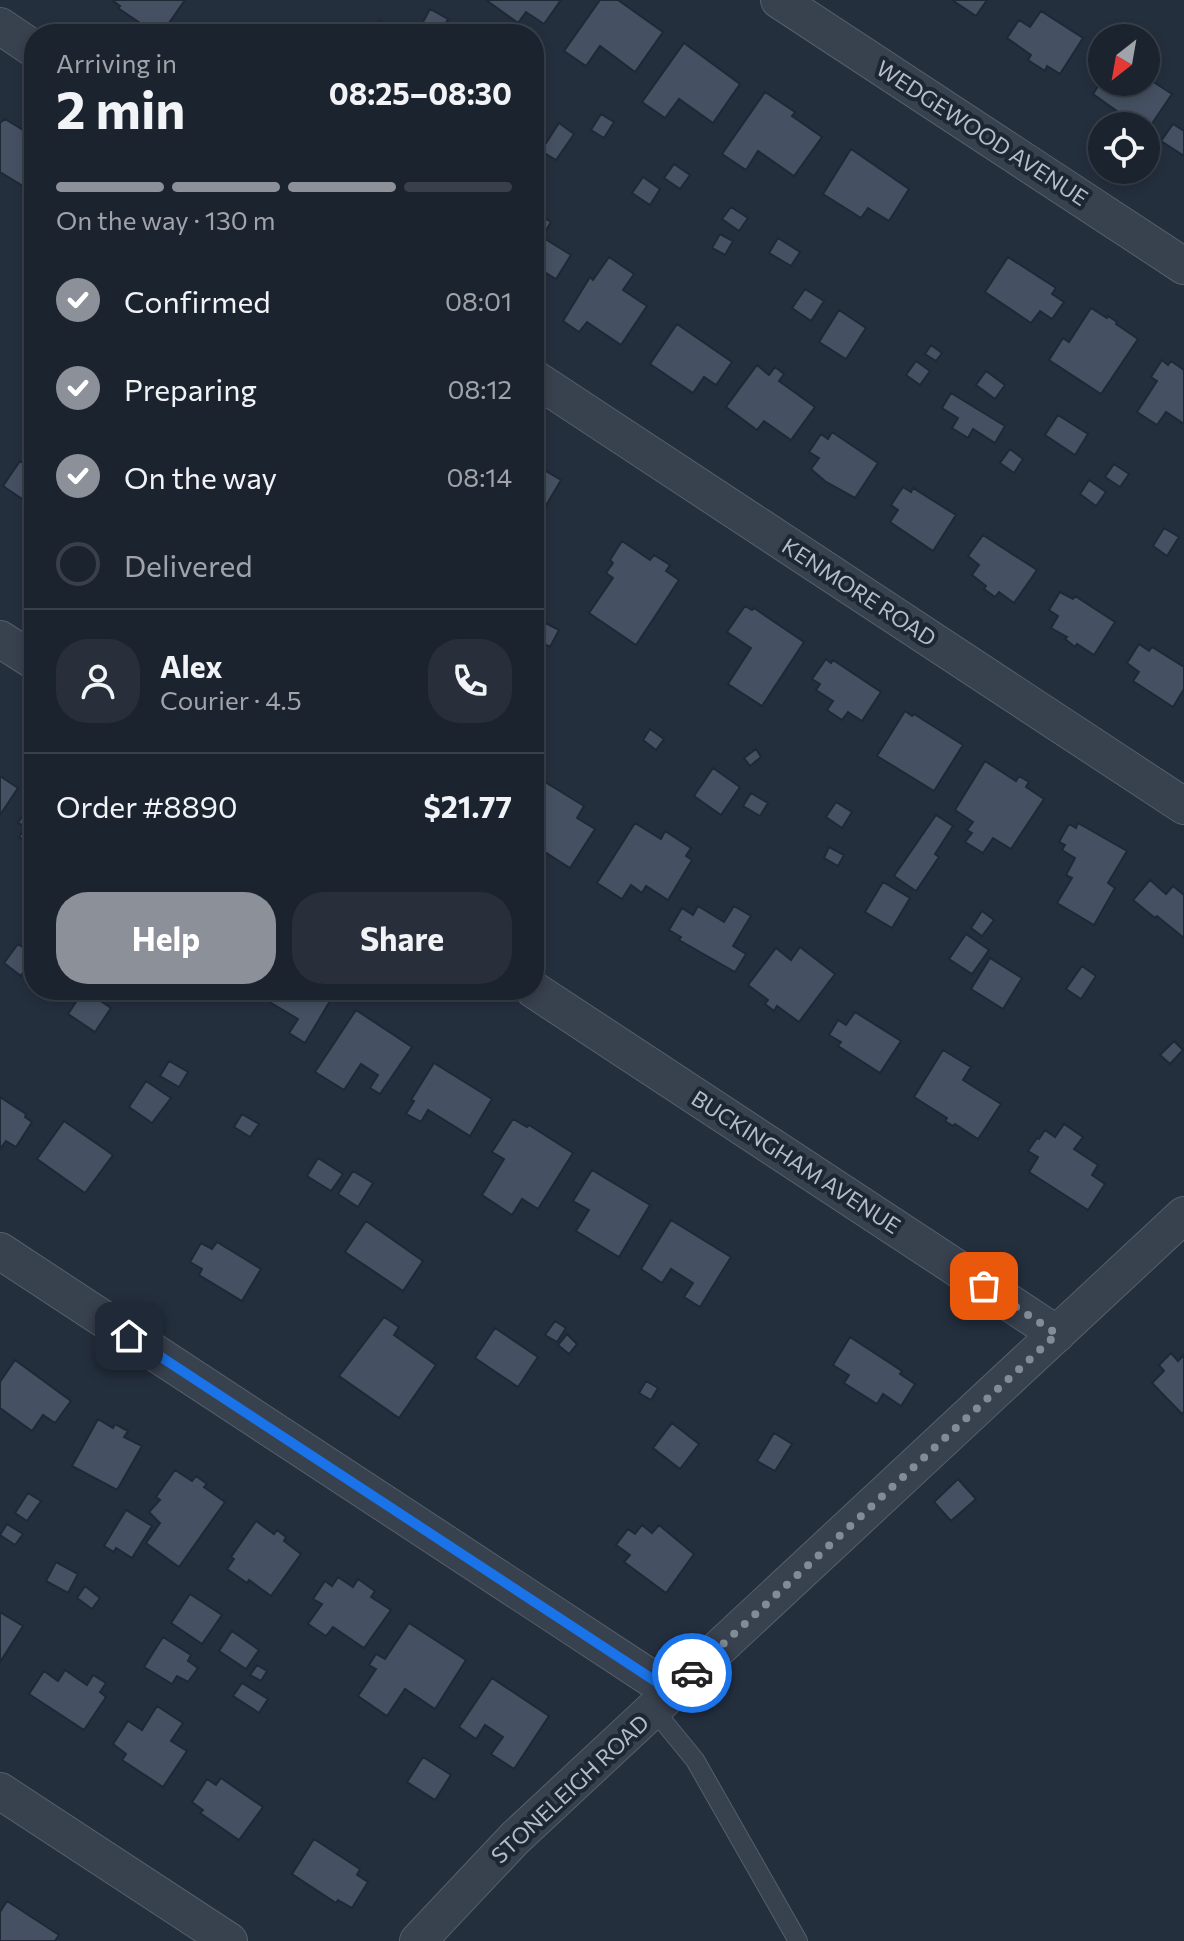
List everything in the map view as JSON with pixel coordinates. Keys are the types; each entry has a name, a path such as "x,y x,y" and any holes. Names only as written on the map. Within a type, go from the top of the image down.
{"street":[{"name":"WEDGEWOOD AVENUE","path":"779,0 1184,266"},
{"path":"0,26 24,42"},
{"name":"KENMORE ROAD","path":"544,385 1184,806"},
{"path":"0,639 24,655"},
{"name":"BUCKINGHAM AVENUE","path":"544,997 1057,1334"},
{"name":"STONELEIGH ROAD","path":"418,1941 515,1838 671,1703 1184,1215"},
{"path":"0,1251 671,1703"},
{"path":"0,1791 229,1941"}],"lane":[{"path":"671,1703 695,1760 798,1941"}],"building":[{"path":"112,0 185,0 168,24 142,24 118,8 120,6"},
{"path":"486,0 561,0 544,24 526,12 518,23"},
{"path":"600,0 618,0 663,32 635,72 600,46 586,66 564,51"},
{"path":"952,0 987,0 976,16"},
{"path":"430,9 448,19 445,24 423,22"},
{"path":"1041,11 1083,38 1060,74 1047,66 1045,71 1028,60 1031,55 1007,38 1019,20 1030,27"},
{"path":"684,43 740,84 713,123 679,99 665,118 642,102"},
{"path":"1160,86 1172,94 1160,112 1118,112 1096,96 1160,96"},
{"path":"765,92 795,112 792,116 822,137 794,176 758,151 746,170 722,154"},
{"path":"601,114 614,122 604,138 591,130"},
{"path":"5,119 24,130 24,187 0,172 0,123"},
{"path":"559,123 574,134 556,160 544,153 544,146"},
{"path":"1173,124 1184,131 1184,156 1161,141"},
{"path":"851,149 909,189 889,221 868,208 861,218 823,194"},
{"path":"674,164 690,175 680,189 664,178"},
{"path":"643,177 660,189 650,205 632,193"},
{"path":"731,207 748,218 739,231 722,219"},
{"path":"544,218 551,222 544,234"},
{"path":"720,234 733,241 725,255 712,248"},
{"path":"544,238 571,255 556,279 544,272"},
{"path":"778,238 800,252 791,266 769,253"},
{"path":"609,257 634,274 623,290 647,306 621,345 587,322 579,332 563,321 590,277 593,280"},
{"path":"1008,257 1056,288 1052,294 1064,302 1052,319 1040,311 1031,323 985,292"},
{"path":"805,289 824,301 811,321 792,308"},
{"path":"1091,308 1108,316 1138,339 1101,394 1049,360 1063,338 1069,342"},
{"path":"839,310 866,328 846,359 819,342"},
{"path":"677,324 732,362 716,385 704,377 693,393 650,364"},
{"path":"931,345 942,353 936,361 925,354"},
{"path":"1162,360 1168,365 1171,361 1184,370 1184,424 1166,412 1157,425 1137,412 1157,381 1151,377"},
{"path":"916,361 930,371 920,385 906,375"},
{"path":"757,365 769,375 775,367 784,374 779,381 815,407 791,440 764,421 757,430 726,407"},
{"path":"986,371 1005,385 995,399 976,385"},
{"path":"951,393 1005,426 995,443 973,429 968,438 952,428 958,418 942,408"},
{"path":"1058,415 1088,434 1075,455 1045,435"},
{"path":"832,432 878,463 855,498 826,482 811,469 819,458 809,452 821,434 828,439"},
{"path":"1010,449 1023,459 1014,473 1000,463"},
{"path":"20,461 24,464 24,500 3,486"},
{"path":"1114,464 1129,474 1120,487 1105,477"},
{"path":"544,470 561,480 544,509"},
{"path":"1089,480 1106,492 1096,506 1080,494"},
{"path":"903,487 911,492 913,488 956,515 933,551 890,522 898,510 891,505"},
{"path":"1164,528 1179,537 1167,556 1153,546"},
{"path":"983,535 1037,570 1014,603 999,592 995,597 972,575 979,565 968,556"},
{"path":"622,541 650,560 654,555 670,565 666,571 679,580 636,645 589,613 613,578 606,573"},
{"path":"1060,592 1073,599 1075,596 1115,622 1094,655 1077,644 1075,647 1065,639 1067,637 1051,628 1058,616 1049,610"},
{"path":"745,606 754,608 804,642 762,706 728,684 751,648 727,632"},
{"path":"544,622 559,630 550,647 544,644"},
{"path":"1139,644 1149,651 1152,647 1184,667 1184,689 1173,707 1133,681 1139,672 1127,663"},
{"path":"826,659 831,663 833,660 881,692 862,721 848,712 842,720 827,710 833,701 816,690 820,684 812,679"},
{"path":"905,711 963,745 934,791 877,756"},
{"path":"650,729 664,739 656,750 643,740"},
{"path":"756,749 761,757 750,766 744,758"},
{"path":"985,761 1016,781 1019,776 1029,782 1026,787 1044,799 1011,849 993,838 983,853 965,842 972,833 967,830 973,822 955,810"},
{"path":"713,768 740,787 721,815 694,796"},
{"path":"0,776 18,788 0,815"},
{"path":"544,784 584,806 577,818 595,829 570,868 544,851"},
{"path":"751,793 768,803 760,816 743,806"},
{"path":"836,802 852,812 842,828 826,817"},
{"path":"936,815 953,826 935,854 939,857 916,891 894,876"},
{"path":"635,823 661,839 665,831 691,848 686,856 692,860 668,900 646,886 642,893 631,885 622,899 597,883"},
{"path":"1078,823 1127,851 1108,883 1115,888 1094,925 1057,903 1072,878 1066,875 1075,858 1062,850 1065,845 1059,842 1069,824 1076,828"},
{"path":"829,847 844,855 838,866 824,858"},
{"path":"1150,880 1166,894 1173,886 1184,895 1184,938 1133,900"},
{"path":"883,882 910,898 892,928 865,912"},
{"path":"698,906 724,922 734,906 751,916 733,946 746,954 735,972 679,940 681,937 669,930 682,908 693,915"},
{"path":"982,911 994,920 982,936 971,928"},
{"path":"966,934 989,950 972,974 949,959"},
{"path":"18,944 24,948 24,971 21,976 4,963"},
{"path":"800,947 835,974 799,1022 777,1006 774,1011 765,1004 768,1000 748,985 776,948 791,960"},
{"path":"990,958 1022,978 1003,1009 971,989"},
{"path":"1082,966 1096,976 1081,999 1066,989"},
{"path":"77,1000 99,1000 111,1008 95,1032 68,1014"},
{"path":"266,1000 331,1000 305,1043 289,1033 298,1019"},
{"path":"356,1010 412,1047 380,1094 370,1088 378,1075 361,1064 344,1090 315,1072"},
{"path":"855,1012 901,1041 880,1073 838,1046 841,1042 829,1035 838,1020 846,1025"},
{"path":"1174,1041 1183,1050 1170,1064 1160,1055"},
{"path":"943,1050 971,1067 963,1080 1001,1104 978,1139 945,1121 947,1118 914,1097"},
{"path":"169,1061 188,1072 179,1087 160,1076"},
{"path":"434,1063 492,1099 470,1136 428,1110 421,1122 406,1114"},
{"path":"146,1081 171,1098 152,1123 129,1107"},
{"path":"0,1097 26,1114 25,1117 32,1122 16,1147 6,1141 0,1149"},
{"path":"242,1114 259,1124 250,1137 234,1127"},
{"path":"513,1119 527,1127 529,1125 573,1153 538,1209 522,1199 512,1215 482,1195 504,1159 492,1152"},
{"path":"64,1121 113,1155 85,1193 37,1159"},
{"path":"1064,1124 1083,1137 1074,1149 1098,1165 1092,1175 1105,1184 1088,1210 1029,1172 1038,1157 1028,1151 1037,1138 1045,1130 1055,1137"},
{"path":"318,1158 343,1174 331,1191 307,1176"},
{"path":"592,1170 650,1205 619,1257 576,1231 589,1210 573,1201"},
{"path":"353,1171 373,1183 358,1207 338,1194"},
{"path":"671,1220 731,1257 700,1307 684,1297 693,1283 671,1269 662,1283 641,1269"},
{"path":"366,1221 423,1261 403,1291 345,1252"},
{"path":"217,1242 261,1269 242,1301 199,1275 202,1269 190,1262 201,1243 212,1249"},
{"path":"384,1317 399,1327 394,1335 436,1365 399,1418 339,1376"},
{"path":"555,1321 566,1328 557,1342 545,1335"},
{"path":"495,1328 538,1357 518,1387 475,1358"},
{"path":"567,1334 577,1344 569,1354 558,1345"},
{"path":"850,1337 902,1371 900,1374 915,1384 901,1406 883,1394 877,1404 844,1383 849,1375 833,1365"},
{"path":"1171,1353 1178,1361 1184,1355 1182,1414 1152,1383 1164,1371 1159,1365"},
{"path":"15,1360 71,1401 55,1423 43,1415 32,1431 0,1408 0,1382"},
{"path":"646,1381 658,1388 651,1400 639,1393"},
{"path":"98,1419 113,1428 115,1424 128,1431 124,1437 142,1446 117,1490 72,1466"},
{"path":"672,1423 699,1444 680,1469 653,1448"},
{"path":"774,1433 792,1444 775,1471 757,1461"},
{"path":"175,1470 192,1481 196,1476 207,1484 204,1487 225,1502 179,1567 146,1543 160,1523 149,1512 160,1500 156,1497"},
{"path":"958,1479 976,1499 951,1521 934,1502"},
{"path":"28,1493 41,1501 27,1521 15,1513"},
{"path":"126,1510 152,1526 132,1558 116,1548 114,1552 104,1546"},
{"path":"256,1521 274,1534 277,1530 286,1537 284,1541 301,1554 271,1596 227,1569 234,1559 231,1557"},
{"path":"7,1524 23,1534 15,1545 0,1535"},
{"path":"642,1525 652,1533 659,1525 694,1554 666,1593 624,1562 630,1555 616,1545 628,1529 635,1534"},
{"path":"56,1562 78,1574 68,1593 46,1581"},
{"path":"338,1577 353,1587 358,1579 375,1591 371,1597 391,1610 364,1648 333,1627 326,1636 308,1624 322,1604 313,1599 325,1581 332,1586"},
{"path":"85,1586 100,1598 92,1609 77,1598"},
{"path":"190,1594 222,1615 202,1644 171,1623"},
{"path":"0,1612 23,1626 0,1662"},
{"path":"409,1623 466,1660 435,1709 405,1689 387,1716 358,1696 376,1669 369,1665 376,1654 385,1659"},
{"path":"232,1631 259,1650 246,1669 219,1651"},
{"path":"163,1637 191,1655 188,1661 198,1668 188,1682 177,1676 172,1684 144,1667"},
{"path":"257,1665 267,1671 261,1681 250,1675"},
{"path":"65,1670 87,1685 93,1675 106,1683 100,1692 106,1697 84,1730 29,1694 44,1671 58,1681"},
{"path":"492,1678 549,1716 514,1769 491,1754 503,1737 485,1725 476,1739 459,1727"},
{"path":"242,1683 268,1699 259,1713 233,1696"},
{"path":"157,1706 183,1723 171,1741 187,1751 163,1787 122,1760 126,1754 113,1744 128,1721 142,1730"},
{"path":"423,1757 451,1775 435,1800 407,1782"},
{"path":"221,1778 263,1807 239,1840 200,1813 203,1810 192,1802 207,1779 216,1785"},
{"path":"314,1839 360,1869 357,1875 368,1882 352,1908 338,1900 336,1903 292,1874"},
{"path":"7,1901 59,1935 55,1941 0,1941 0,1912"}],"way so far":[{"path":"692,1673 1057,1334 984,1286"}],"route":[{"path":"129,1336 672,1692 692,1673"}]}
